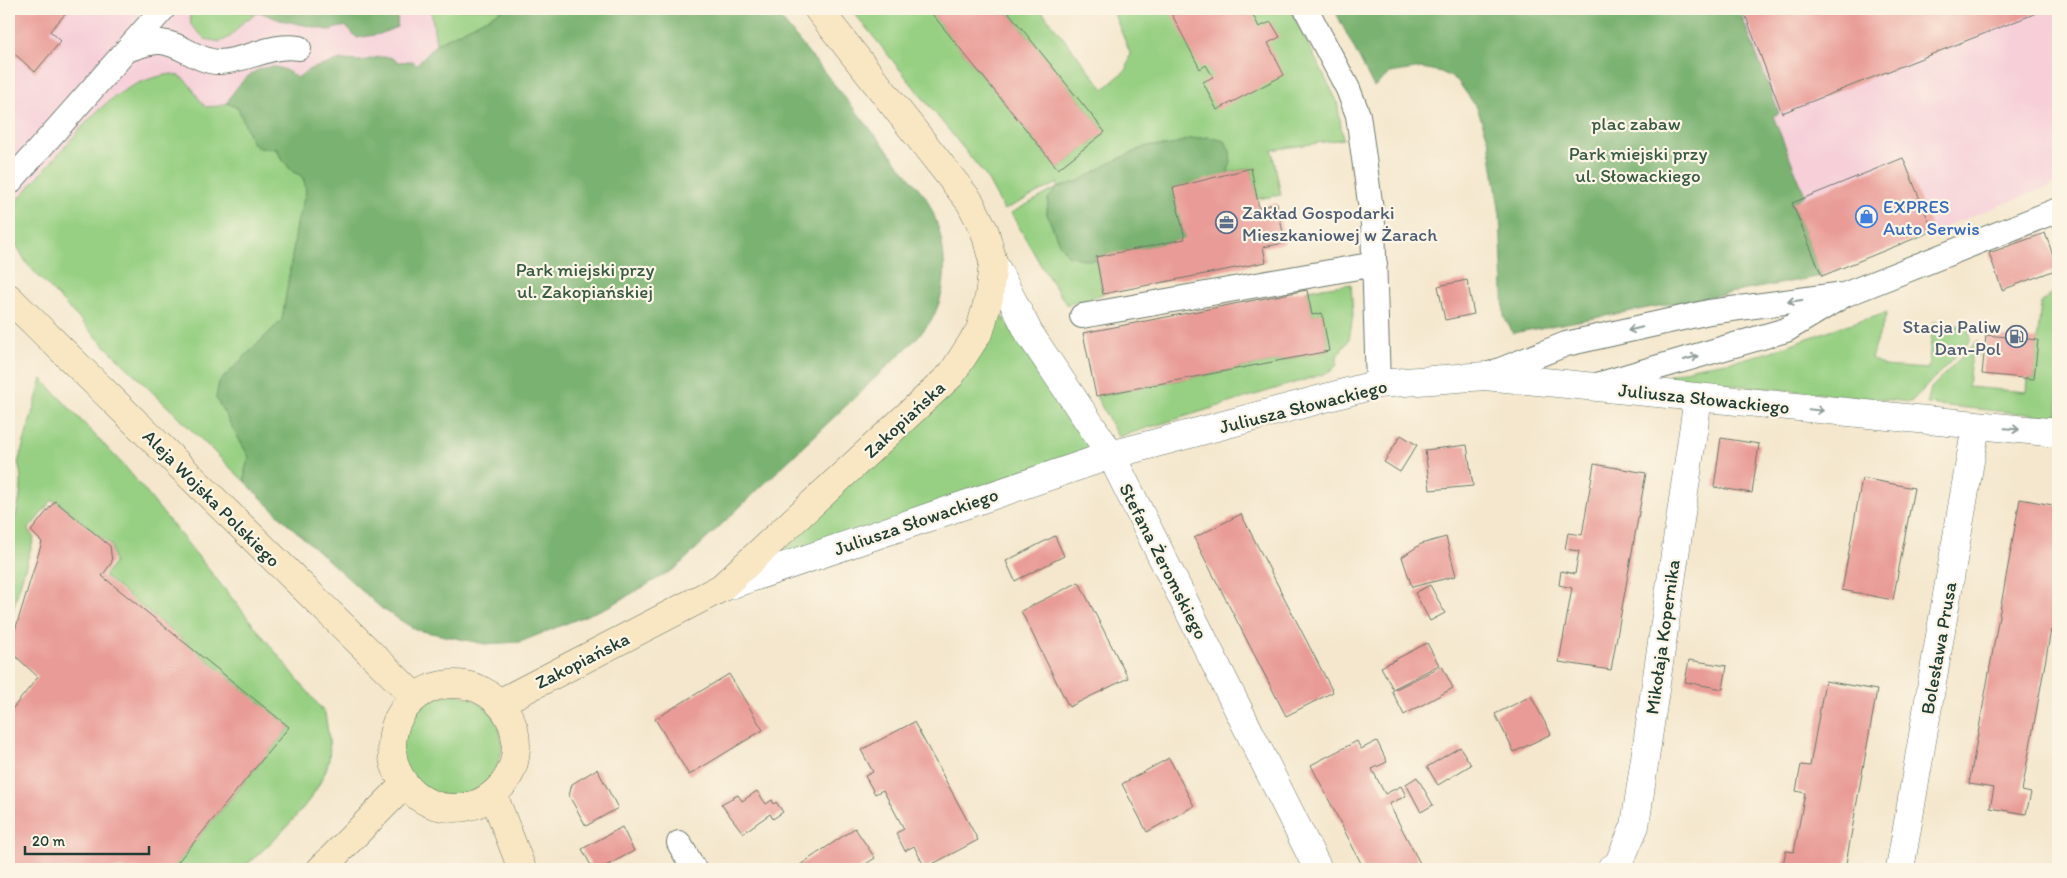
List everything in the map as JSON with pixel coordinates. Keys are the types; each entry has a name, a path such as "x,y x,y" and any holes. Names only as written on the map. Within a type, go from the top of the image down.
{"street":[{"name":"Zakopiańska","path":"499,703 721,588 951,375 980,330 989,297 993,262 985,232 970,202 818,9"},
{"name":"Stefana Żeromskiego","path":"993,262 1029,333 1111,455 1318,869"},
{"name":"Aleja Wojska Polskiego","path":"9,298 415,697"},
{"name":"Juliusza Słowackiego","path":"721,588 1111,455 1378,384 1485,376 2058,433"},
{"name":"Mikołaja Kopernika","path":"1611,869 1618,866 1635,826 1698,398"},
{"name":"Bolesława Prusa","path":"1900,869 1976,426"},
{"path":"449,684 468,685 485,692 499,703 511,720 516,740 515,760 507,778 493,794 476,804 457,808 438,806 420,798 405,784 396,768 392,749 394,729 402,712 415,697 431,688 449,684"},
{"path":"320,869 405,784"},
{"path":"493,794 522,869"}],"lane":[{"path":"9,183 163,9"},
{"path":"1306,9 1354,102 1368,180 1375,264 1378,384"},
{"path":"127,50 146,43 160,42 173,45 205,60 217,62 232,61 279,47 299,48"},
{"path":"1593,386 1786,330 1844,294 2058,210"},
{"path":"1082,316 1375,264"},
{"path":"1485,376 1566,344 1709,312 1844,294"},
{"path":"680,843 694,869"}],"shaded area":[{"path":"9,9 431,9 436,44 299,186 9,215"},
{"path":"1739,9 2058,9 2058,183 1933,231 1903,158 1792,203 1805,194 1773,116 1779,113"}],"green space":[{"path":"189,9 228,9 228,11 259,12 243,22 230,37 220,42 205,39 191,25"},
{"path":"228,9 398,9 397,27 380,34 357,38 345,26 329,30 280,20 259,12 228,11"},
{"path":"431,9 505,9 436,44"},
{"name":"Park miejski przy ul. Zakopiańskiej","path":"505,9 773,9 925,196 938,226 942,242 944,275 942,292 937,307 930,322 915,340 676,568 610,606 520,642 485,644 416,630 381,608 287,523 245,482 245,470 249,457 216,398 219,382 282,320 298,219 306,192 304,180 300,175 293,172 281,158 277,149 259,148 253,144 238,108 227,103 236,89 248,76 263,68 280,68 297,78 310,69 341,60 362,61 379,57 390,57 398,62 413,61 416,65 436,44"},
{"path":"851,9 928,9 1058,169 1105,132 1006,9 1040,9 1104,89 1127,69 1130,53 1112,9 1290,9 1337,101 1343,139 1272,150 1281,195 1257,199 1251,168 1226,173 1230,157 1225,141 1189,139 1168,146 1147,146 1110,163 1079,181 1057,188 1058,183 1004,210 985,175"},
{"name":"Park miejski przy ul. Słowackiego","path":"1334,9 1739,9 1779,113 1773,116 1805,195 1792,203 1822,276 1513,333 1504,317 1500,215 1489,141 1477,108 1457,80 1441,72 1422,68 1390,73 1374,87"},
{"path":"172,74 188,82 206,107 227,103 238,108 253,144 259,148 277,149 281,158 293,172 301,175 305,183 306,192 298,219 282,320 219,382 216,398 249,457 245,470 245,482 101,342 27,264 9,232 9,210 97,112 123,91 154,78"},
{"path":"1208,137 1225,141 1230,151 1231,162 1221,193 1181,224 1185,239 1126,251 1109,260 1084,260 1068,255 1059,243 1047,214 1048,199 1057,188 1079,181 1110,163 1147,146 1168,146 1189,139"},
{"path":"1057,188 1048,199 1047,214 1059,243 1096,259 1103,294 1067,305 1043,269 1011,213"},
{"path":"1351,284 1353,316 1349,340 1337,356 1337,365 1330,372 1118,437 1096,396 1329,351 1322,314 1312,315 1307,290"},
{"path":"2058,289 2058,417 1927,404 1931,388 1978,340 1978,356 1971,356 1968,387 2027,392 2028,379 2034,379 2041,302"},
{"path":"996,307 1095,455 753,571"},
{"path":"1887,313 1871,358 1884,366 1928,369 1933,322 1970,327 1970,341 1911,402 1670,379 1669,375 1696,367 1739,360 1769,352 1842,326"},
{"path":"42,379 128,470 325,713 330,754 321,781 302,809 242,869 172,869 290,727 104,576 114,563 111,545 56,501 52,500 28,530 34,538 9,622 9,551 21,485 18,463"},
{"path":"451,694 461,695 480,702 494,716 501,735 501,755 494,774 480,788 461,795 451,796 441,795 422,788 408,774 401,755 400,745 401,735 408,716 422,702 441,695"}],"building":[{"path":"9,9 70,9 50,31 61,41 35,72 9,49"},
{"path":"928,9 1006,9 1105,132 1058,169"},
{"path":"1169,9 1250,9 1259,27 1271,22 1280,37 1268,43 1284,75 1217,110 1203,82 1213,77 1206,65 1200,69"},
{"path":"1743,9 2047,9 1782,113"},
{"path":"1903,158 1933,231 1822,276 1792,203"},
{"path":"1251,168 1259,208 1277,203 1285,243 1263,247 1266,262 1103,294 1096,257 1185,239 1173,188"},
{"path":"2045,233 2058,269 2002,290 1989,253"},
{"path":"1467,280 1474,314 1445,320 1438,286"},
{"path":"1307,290 1312,315 1322,313 1329,351 1096,396 1083,333"},
{"path":"1986,335 2038,340 2034,379 1982,374"},
{"path":"1401,435 1417,445 1400,472 1384,462"},
{"path":"1721,438 1759,444 1752,493 1714,487"},
{"path":"1467,445 1473,486 1430,490 1425,450"},
{"path":"1594,464 1646,473 1611,670 1559,662 1572,588 1559,585 1561,571 1575,574 1579,551 1565,549 1568,533 1582,535"},
{"path":"1862,478 1914,488 1893,600 1842,590"},
{"path":"2020,499 2058,506 2058,632 2051,630 2022,791 2031,793 2026,814 1990,808 1994,788 1969,784"},
{"path":"55,501 110,546 112,562 102,576 289,727 172,869 9,869 9,713 38,677 9,650 42,542 31,531"},
{"path":"1241,514 1333,692 1286,716 1194,538"},
{"path":"1055,536 1064,556 1015,581 1006,561"},
{"path":"1446,537 1456,576 1412,587 1402,557 1421,544"},
{"path":"1079,582 1128,678 1069,707 1021,611"},
{"path":"1430,585 1445,613 1430,621 1415,593"},
{"path":"1427,643 1439,665 1393,689 1381,667"},
{"path":"1689,660 1727,666 1723,689 1685,682"},
{"path":"1442,666 1453,688 1404,715 1392,691"},
{"path":"729,674 763,730 689,775 655,719"},
{"path":"1825,681 1877,690 1845,869 1782,869 1786,851 1794,852 1805,793 1796,791 1801,765 1810,766"},
{"path":"1531,696 1551,734 1514,752 1495,714"},
{"path":"914,722 978,840 925,868 914,846 905,851 896,833 904,829 883,790 875,794 865,776 873,772 861,750"},
{"path":"1357,741 1361,749 1377,741 1387,762 1372,769 1385,794 1401,786 1406,796 1389,804 1423,869 1364,869 1311,765"},
{"path":"1460,747 1471,765 1438,785 1427,767"},
{"path":"1169,758 1194,806 1147,832 1122,784"},
{"path":"597,769 618,808 586,826 569,796 572,784"},
{"path":"1417,777 1433,805 1421,812 1406,784"},
{"path":"757,791 766,804 772,800 774,804 776,802 783,812 773,819 770,814 743,833 721,804 738,795 742,801"},
{"path":"622,827 634,851 600,869 593,869 582,849"},
{"path":"855,828 875,858 858,869 794,869"}],"place":[{"name":"EXPRES Auto Serwis","path":"1867,217"},
{"name":"Zakład Gospodarki Mieszkaniowej w Żarach","path":"1226,223"},
{"name":"Stacja Paliw Dan-Pol","path":"2017,337"}],"park label":[{"name":"plac zabaw","path":"1636,123"}]}
